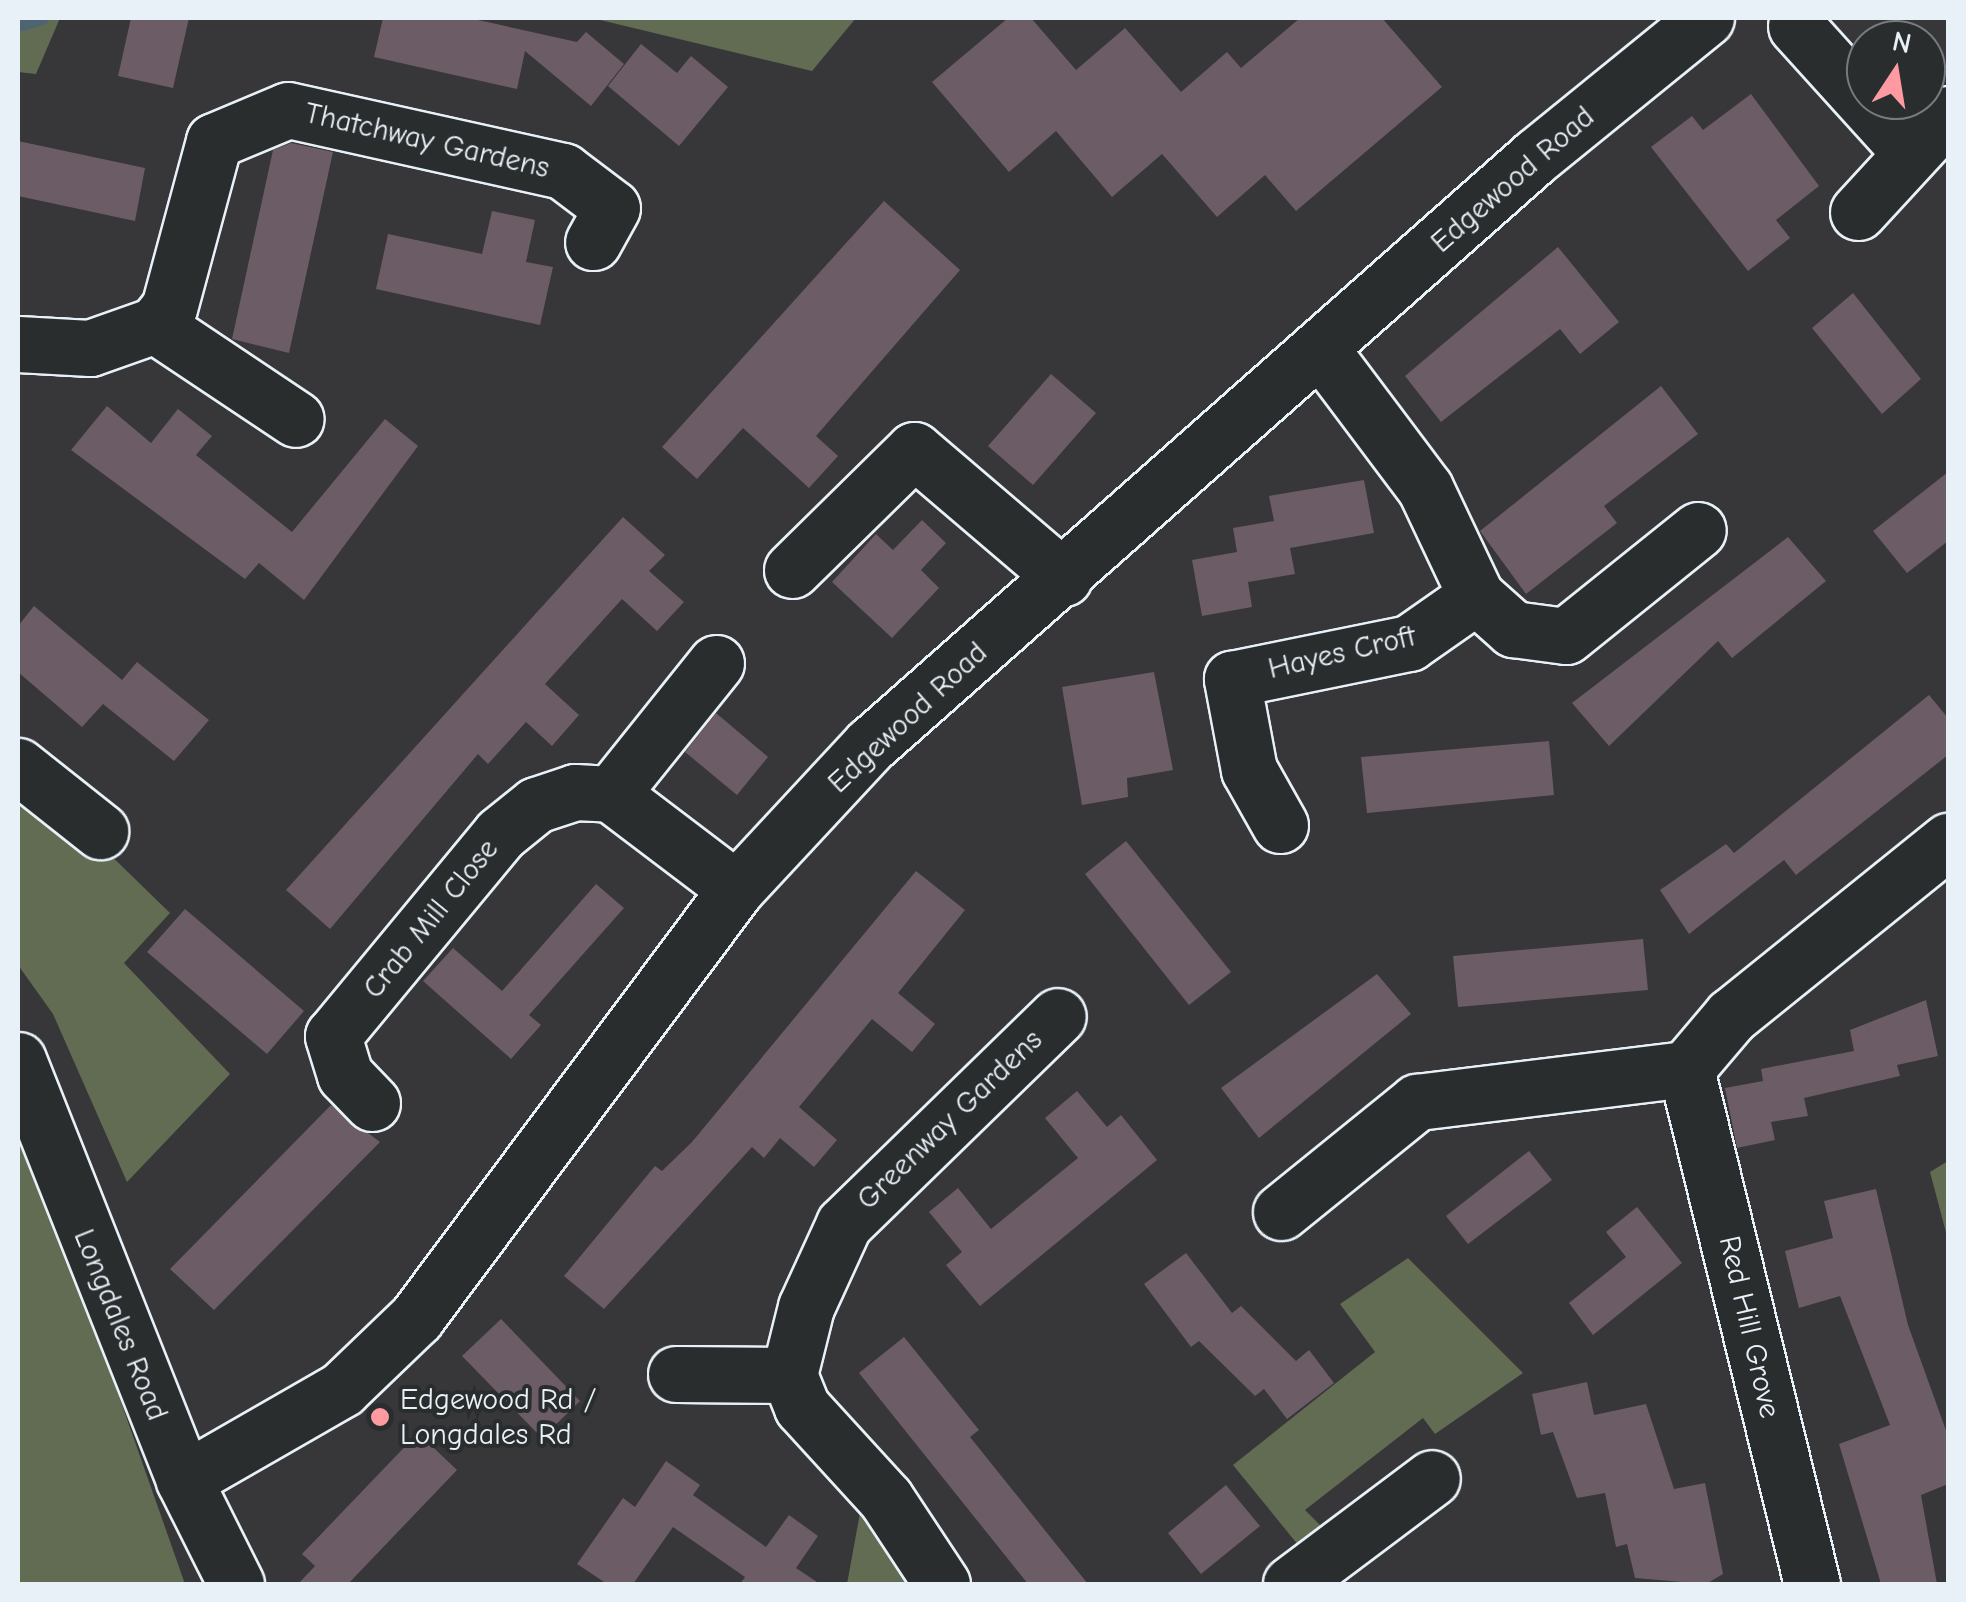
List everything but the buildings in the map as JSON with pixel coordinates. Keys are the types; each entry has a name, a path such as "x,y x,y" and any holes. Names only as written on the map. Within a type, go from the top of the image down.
{"street":[{"name":"Edgewood Road","path":"184,1480 342,1389 416,1318 736,889 870,745 1322,351 1536,156 1706,18"},
{"path":"1796,26 1907,149"},
{"name":"Thatchway Gardens","path":"156,325 169,308 214,141 273,113 563,171 612,208 593,242"},
{"path":"1858,212 1907,149 1948,114"},
{"path":"18,344 90,348 156,325 296,419"},
{"path":"1322,351 1425,488 1476,596 1512,628 1566,636 1698,530"},
{"path":"792,570 914,450 1064,578"},
{"name":"Hayes Croft","path":"1280,826 1249,770 1232,678 1409,642 1476,596"},
{"path":"716,662 611,794 736,889"},
{"path":"18,766 100,831"},
{"name":"Crab Mill Close","path":"372,1102 345,1075 333,1036 500,834 536,805 575,792 611,794"},
{"path":"1282,1212 1417,1102 1686,1069 1731,1016 1948,840"},
{"name":"Greenway Gardens","path":"789,1375 806,1307 844,1224 1058,1016"},
{"name":"Longdales Road","path":"18,1060 184,1480 236,1584"},
{"name":"Red Hill Grove","path":"1686,1069 1812,1584"},
{"path":"676,1374 789,1375 802,1407 886,1499 942,1584"},
{"path":"1290,1584 1432,1478"}],"green space":[{"path":"18,18 60,18 36,74 18,72"},
{"path":"592,18 856,18 812,71"},
{"path":"18,787 97,842 170,913 124,963 230,1074 127,1182 53,1014 18,965"},
{"path":"18,1103 58,1223 185,1584 18,1584"},
{"path":"1948,1161 1948,1240 1930,1172"},
{"path":"1408,1258 1523,1373 1435,1434 1423,1418 1305,1510 1324,1529 1299,1546 1233,1465 1375,1352 1340,1304"},
{"path":"862,1502 909,1571 906,1584 847,1584"}],"waterway":[{"path":"18,25 42,18"}],"place":[{"name":"Edgewood Rd / Longdales Rd","path":"380,1417"}]}
